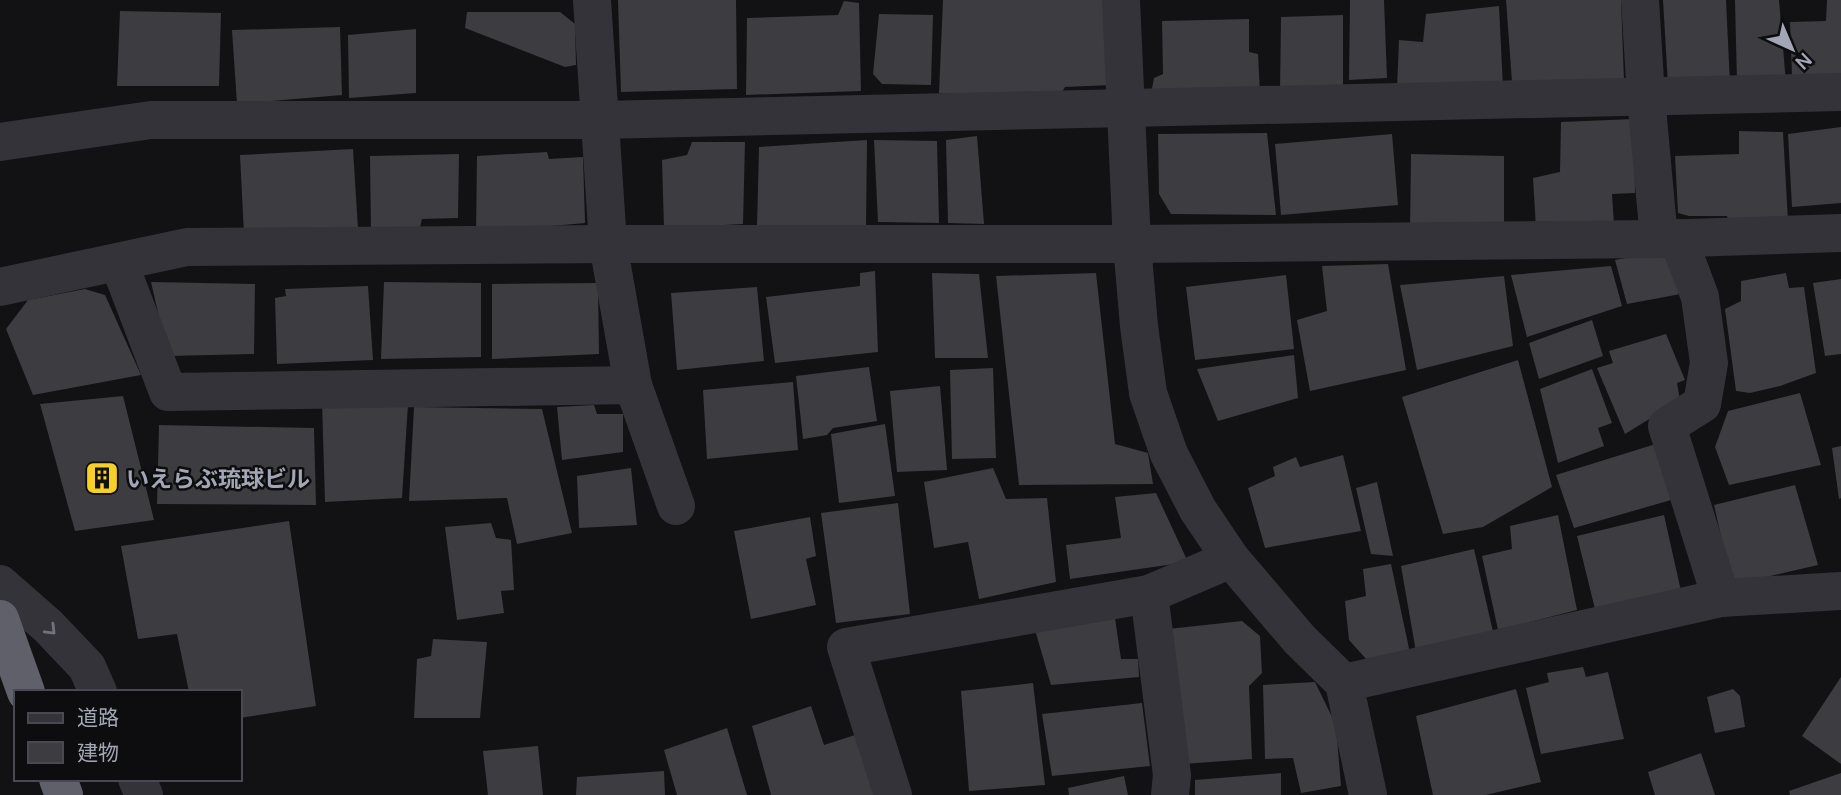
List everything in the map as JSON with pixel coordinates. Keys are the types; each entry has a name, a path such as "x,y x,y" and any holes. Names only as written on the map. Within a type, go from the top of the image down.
{"highway":[{"path":"0,619 25,690"}],"street":[{"path":"592,0 608,244 633,385 676,506"},
{"path":"1121,0 1132,244 1148,393 1168,454 1198,510 1231,559 1300,640 1345,683 1368,795"},
{"path":"1640,0 1646,97 1669,238 1700,297 1709,363 1702,404 1667,426 1721,598"},
{"path":"0,142 151,120 600,120 1841,92"},
{"path":"0,287 187,247 1132,244 1669,238 1841,233"},
{"path":"119,263 168,392 633,385"},
{"path":"892,795 846,647 1149,594 1231,559"},
{"path":"0,584 48,626 87,667 97,690"},
{"path":"1345,683 1721,598 1841,591"},
{"path":"1149,594 1172,775 1170,795"}],"building":[{"path":"618,0 736,0 737,89 621,92"},
{"path":"943,0 1106,0 1111,85 1065,87 1058,99 967,97 939,93"},
{"path":"1350,0 1384,0 1387,78 1349,80"},
{"path":"1506,0 1621,0 1624,80 1512,82"},
{"path":"1663,0 1726,0 1730,84 1668,85"},
{"path":"1735,0 1779,0 1786,83 1737,84"},
{"path":"1827,0 1841,0 1841,76 1792,76 1790,22 1826,21"},
{"path":"844,1 859,3 861,91 746,95 747,18 838,15"},
{"path":"1499,6 1503,87 1397,88 1399,40 1423,42 1426,14"},
{"path":"120,11 221,13 219,86 117,86"},
{"path":"467,12 560,12 575,24 576,65 565,67 465,28"},
{"path":"879,14 933,15 931,85 882,84 873,74"},
{"path":"1343,15 1343,89 1280,91 1281,17"},
{"path":"1249,19 1249,52 1258,54 1260,93 1151,94 1154,78 1163,74 1162,21"},
{"path":"340,27 342,95 237,104 232,30"},
{"path":"416,29 416,93 349,98 348,35"},
{"path":"1634,119 1635,193 1612,194 1614,225 1536,229 1533,178 1560,172 1561,122"},
{"path":"1841,127 1841,203 1792,207 1788,134"},
{"path":"1739,131 1783,132 1788,221 1729,222 1727,216 1689,216 1678,213 1675,156 1739,154"},
{"path":"1267,133 1276,215 1171,214 1159,194 1158,134"},
{"path":"1392,134 1398,205 1281,215 1275,144"},
{"path":"977,136 984,224 948,223 946,140"},
{"path":"867,140 866,226 757,225 759,147"},
{"path":"874,140 937,141 939,223 878,222"},
{"path":"692,142 745,142 743,224 664,228 662,160 687,155"},
{"path":"353,149 358,229 244,234 240,155"},
{"path":"547,152 549,159 583,157 585,223 476,233 477,156"},
{"path":"459,154 458,218 422,219 418,235 371,235 370,156"},
{"path":"1411,154 1504,156 1504,228 1410,231"},
{"path":"1663,251 1686,293 1627,304 1615,260"},
{"path":"1388,264 1406,370 1310,391 1297,320 1327,311 1322,266"},
{"path":"1611,266 1622,306 1527,337 1511,275"},
{"path":"875,271 878,352 775,363 766,297 860,286 860,273"},
{"path":"932,273 979,274 988,358 935,358"},
{"path":"1096,273 1115,444 1148,453 1153,484 1019,485 996,276"},
{"path":"1786,273 1789,288 1804,287 1816,373 1750,393 1736,391 1725,309 1741,301 1741,281"},
{"path":"1286,275 1294,349 1195,360 1186,287"},
{"path":"1504,276 1513,346 1417,370 1400,285"},
{"path":"1841,279 1841,354 1825,356 1813,283"},
{"path":"151,282 255,284 254,354 168,356"},
{"path":"384,282 481,283 481,357 381,359"},
{"path":"598,283 599,354 492,359 492,284"},
{"path":"368,286 373,360 277,364 275,298 286,296 285,289"},
{"path":"757,287 764,361 677,370 671,293"},
{"path":"85,289 105,295 141,375 33,395 6,329 28,300"},
{"path":"1592,320 1603,356 1539,379 1529,343"},
{"path":"1666,334 1685,380 1677,383 1680,400 1625,434 1597,368 1613,363 1609,351"},
{"path":"1294,355 1298,398 1218,421 1197,369"},
{"path":"1518,360 1552,487 1483,527 1443,534 1402,397"},
{"path":"869,367 877,421 833,428 827,435 803,439 796,376"},
{"path":"993,368 996,458 952,459 950,370"},
{"path":"1592,369 1612,423 1598,428 1604,446 1558,463 1540,389"},
{"path":"793,382 798,450 707,459 703,390"},
{"path":"940,386 947,470 897,472 890,391"},
{"path":"1800,393 1821,465 1729,485 1715,447 1728,411"},
{"name":"いえらぶ琉球ビル","path":"123,396 154,520 75,531 40,404"},
{"path":"322,402 408,404 402,498 325,502"},
{"path":"594,405 597,414 623,414 623,452 562,460 557,407"},
{"path":"414,407 542,409 572,533 517,544 507,498 409,501"},
{"path":"885,424 895,496 839,503 831,434"},
{"path":"159,425 314,428 316,505 157,504"},
{"path":"1659,443 1678,498 1574,528 1556,475"},
{"path":"1841,446 1841,498 1839,499 1832,448"},
{"path":"1343,455 1361,531 1265,548 1248,488 1275,476 1273,467 1296,457 1300,467"},
{"path":"631,468 637,525 579,528 577,476"},
{"path":"993,468 1006,499 1047,498 1056,582 979,599 968,542 934,548 924,482"},
{"path":"1377,482 1393,556 1371,554 1356,488"},
{"path":"1795,485 1818,565 1732,585 1714,505"},
{"path":"1156,493 1188,562 1070,579 1066,545 1121,538 1115,497"},
{"path":"898,503 910,614 836,623 821,513"},
{"path":"1558,515 1577,610 1498,630 1482,556 1512,549 1510,526"},
{"path":"1664,515 1681,591 1596,613 1577,536"},
{"path":"810,517 816,556 806,559 816,605 751,619 734,531"},
{"path":"289,521 316,706 242,718 242,690 189,690 177,634 138,639 121,546"},
{"path":"491,523 496,538 511,540 514,590 501,591 504,613 457,620 445,527"},
{"path":"1474,549 1494,636 1416,652 1401,566"},
{"path":"1391,564 1410,653 1367,660 1349,640 1345,601 1366,596 1363,569"},
{"path":"1115,618 1121,659 1138,659 1139,677 1051,685 1035,630"},
{"path":"1242,621 1260,636 1262,673 1249,686 1252,759 1183,764 1168,629"},
{"path":"433,639 487,642 480,718 414,718 417,659 431,656"},
{"path":"1583,667 1586,677 1608,672 1624,739 1541,754 1526,688 1549,682 1547,673"},
{"path":"1841,677 1841,764 1802,736"},
{"path":"1315,682 1336,725 1341,786 1301,793 1293,758 1265,759 1263,685"},
{"path":"1033,683 1045,785 969,791 961,691"},
{"path":"1516,689 1541,782 1486,795 1433,795 1416,716"},
{"path":"1733,689 1740,696 1745,727 1715,733 1707,697"},
{"path":"1142,703 1150,766 1052,776 1042,714"},
{"path":"811,706 824,745 858,734 878,795 771,795 752,726"},
{"path":"727,728 747,795 677,795 664,750"},
{"path":"538,746 543,795 488,795 483,751"},
{"path":"1701,753 1715,795 1655,795 1648,772"},
{"path":"664,771 665,795 576,795 577,777"},
{"path":"1281,773 1281,795 1195,795 1195,780"},
{"path":"1841,773 1841,795 1790,795 1789,791"},
{"path":"1124,776 1128,795 1069,795 1068,788"}],"place":[{"name":"いえらぶ琉球ビル","path":"102,478"}]}
